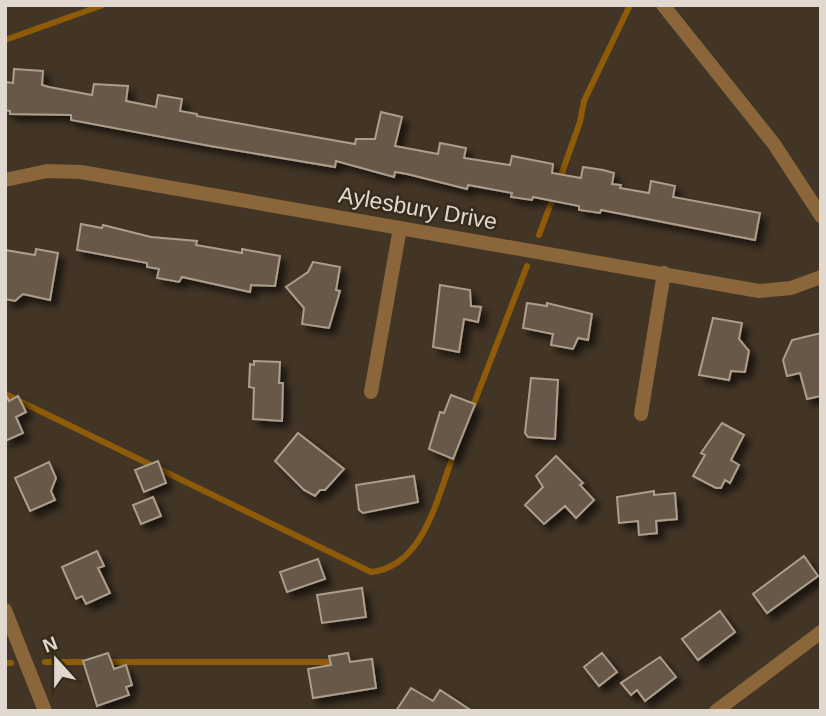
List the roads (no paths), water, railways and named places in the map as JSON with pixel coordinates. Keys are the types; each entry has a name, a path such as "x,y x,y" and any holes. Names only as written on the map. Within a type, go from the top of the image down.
{"street":[{"path":"663,5 774,144 821,216"},
{"name":"Aylesbury Drive","path":"5,180 47,171 81,172 759,290 791,288 821,277"},
{"path":"371,392 400,228"},
{"path":"641,414 664,273"},
{"path":"5,610 45,711"},
{"path":"716,711 821,632"}],"waterway":[{"path":"5,40 103,5"},
{"path":"559,181 580,122 584,101 630,5"},
{"path":"539,235 554,195"},
{"path":"471,411 527,266"},
{"path":"5,394 371,572 389,567 404,557 417,543 435,508 454,454"},
{"path":"45,662 92,662"},
{"path":"106,662 337,662"},
{"path":"5,663 11,663"}]}
